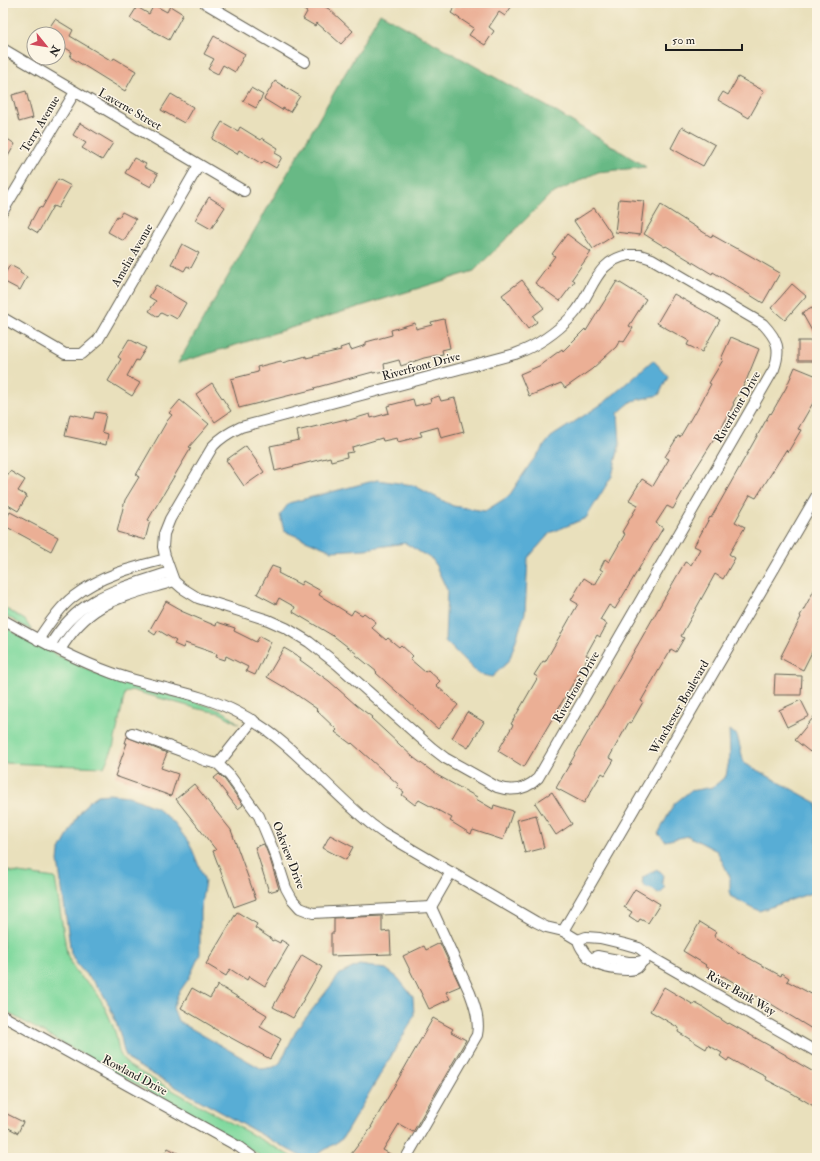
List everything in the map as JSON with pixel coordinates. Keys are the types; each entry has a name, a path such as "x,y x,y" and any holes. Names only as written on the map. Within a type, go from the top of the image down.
{"street":[{"path":"205,3 305,62"},
{"name":"Laverne Street","path":"3,50 244,191"},
{"name":"Terry Avenue","path":"3,211 75,92"},
{"name":"Amelia Avenue","path":"3,318 65,354 82,354 98,340 199,165"},
{"name":"Riverfront Drive","path":"640,255 652,259 763,324 775,338 778,346 778,359 774,370 538,778 529,786 514,790 505,790 446,758 432,748 337,664 309,642 286,628 268,620 198,598 182,588 172,577 166,559 163,547 164,534 170,519 213,446 220,438 241,427 529,349 559,328 573,314 583,302 600,272 607,263 619,257 640,255"},
{"name":"Winchester Boulevard","path":"563,931 817,495"},
{"path":"38,640 46,627 72,597 92,584 132,567 166,559"},
{"path":"107,577 115,595"},
{"path":"50,646 57,632 70,619 93,601 172,577"},
{"path":"60,650 71,632 89,614 107,603 115,595"},
{"path":"3,620 50,646 112,673 213,702 238,712 253,720 280,741 370,824 536,922 546,927 563,931 578,940 580,947 597,964 607,967 624,965 636,968 647,959"},
{"path":"218,764 253,720"},
{"name":"Oakview Drive","path":"132,733 206,761 218,764 230,776 259,816 276,857 286,888 292,899 300,908 313,913 431,907"},
{"path":"406,1158 478,1034 479,1029 476,1010 470,993 431,907 451,872"},
{"name":"River Bank Way","path":"578,940 586,937 600,938 639,948 647,959 817,1052"},
{"path":"624,965 625,944"},
{"name":"Rowland Drive","path":"3,1016 225,1140 254,1158"}],"green space":[{"path":"380,13 548,107 646,167 598,172 550,195 474,271 178,363"},
{"path":"3,607 25,620 32,631 3,614"},
{"path":"3,626 40,647 97,674 212,707 226,713 239,724 220,713 199,709 131,690 125,693 113,748 104,767 5,763 3,766"},
{"path":"3,867 11,872 55,878 67,954 76,971 95,990 101,1000 116,1035 120,1055 129,1066 294,1158 263,1158 241,1143 3,1010"}],"water":[{"path":"653,360 668,376 659,395 632,401 618,413 620,443 612,476 586,518 550,533 528,558 525,613 509,661 492,677 478,674 445,641 447,590 433,560 405,543 365,549 332,551 284,531 280,515 289,503 377,480 413,485 453,506 485,511 509,496 530,464 551,437 605,402"},
{"path":"729,730 737,735 744,763 817,803 817,891 759,911 730,896 730,877 717,851 688,836 665,841 658,834 674,804 690,791 713,787 726,776 730,755"},
{"path":"109,794 129,796 157,808 174,823 190,844 205,881 200,911 200,954 189,978 178,994 173,1008 178,1021 262,1069 274,1067 280,1063 297,1029 340,974 359,965 386,969 398,978 413,997 414,1015 409,1026 342,1139 315,1156 306,1157 298,1155 131,1062 126,1055 123,1049 117,1024 106,999 99,988 78,966 71,953 58,861 59,852 78,816 88,802 98,795"},
{"path":"656,870 663,874 662,882 665,889 658,894 652,889 646,888 642,884 643,877"}],"building":[{"path":"292,3 318,3 329,9 353,31 341,44 317,23 315,26 303,19 307,12"},
{"path":"462,3 514,3 505,16 499,12 489,27 494,31 485,45 469,35 474,28 451,13 456,5 460,7"},
{"path":"154,5 167,12 170,6 183,14 169,40 130,18 137,7 149,14"},
{"path":"55,19 73,30 70,36 112,61 114,58 136,71 125,91 70,57 72,52 66,48 66,26 50,26"},
{"path":"214,36 245,54 235,72 223,65 218,74 208,69 214,59 204,54"},
{"path":"738,77 764,91 749,118 718,100 723,92 728,95"},
{"path":"275,81 300,96 290,112 283,108 282,110 264,99"},
{"path":"251,88 263,95 256,108 243,101"},
{"path":"26,91 33,118 19,122 12,95"},
{"path":"171,94 193,107 184,123 161,110"},
{"path":"222,122 238,131 240,127 261,140 262,138 278,148 275,153 282,157 276,168 264,161 262,164 239,150 237,154 212,139"},
{"path":"80,123 113,143 102,160 82,148 86,143 73,135"},
{"path":"682,127 715,145 703,166 671,148"},
{"path":"3,136 15,144 3,165"},
{"path":"134,158 146,164 144,167 158,174 151,187 125,173"},
{"path":"58,179 71,186 58,208 53,206 38,233 28,227 39,207 42,208"},
{"path":"209,197 225,207 211,229 195,220"},
{"path":"619,199 644,201 640,235 615,232"},
{"path":"661,205 711,237 712,235 737,248 780,273 763,303 713,272 712,274 644,234"},
{"path":"594,208 613,236 593,249 574,221"},
{"path":"122,212 136,219 124,241 108,232 117,216 119,217"},
{"path":"567,234 591,252 572,279 575,281 560,301 535,283 555,256 552,254"},
{"path":"182,244 199,253 191,268 187,266 184,271 171,264"},
{"path":"10,265 21,271 20,273 27,277 20,290 3,281 3,277"},
{"path":"522,280 544,308 533,316 537,322 528,329 502,295"},
{"path":"617,281 646,299 629,326 633,328 624,342 620,340 616,347 592,369 565,388 561,383 529,396 520,374 539,366 562,349 563,351 585,329 586,331"},
{"path":"792,284 806,296 785,320 771,308"},
{"path":"156,285 186,303 177,319 168,314 167,316 161,313 158,317 149,311 156,301 149,297"},
{"path":"674,294 720,320 702,352 687,345 689,341 657,323"},
{"path":"812,308 814,312 817,310 817,340 802,313"},
{"path":"444,319 450,348 442,350 443,354 424,358 401,366 399,360 384,364 385,371 373,372 314,388 315,389 239,408 231,379 258,372 257,367 341,350 340,348 349,345 351,350 366,345 366,342 392,335 391,330 415,323 416,329 432,325 431,322"},
{"path":"731,337 759,349 746,381 733,403 734,404 723,425 693,473 673,509 667,506 656,523 663,528 615,609 609,605 600,620 607,624 600,637 597,635 586,655 589,656 524,767 498,751 513,725 511,724 538,677 534,675 543,661 545,662 578,604 571,600 584,578 595,585 603,571 600,569 605,559 609,562 625,534 622,532 638,505 629,500 642,479 653,486 669,459 665,457 678,436 680,437 694,413 695,414 711,384 709,383 723,360 721,359"},
{"path":"129,339 146,348 138,361 136,360 127,376 140,383 132,396 108,381 121,359 118,357"},
{"path":"798,341 817,341 817,361 798,361"},
{"path":"795,367 817,376 817,396 798,429 801,430 788,452 786,450 756,498 750,495 735,522 745,527 729,554 735,558 723,579 715,574 681,636 684,638 676,652 671,649 641,701 643,702 631,723 629,722 609,758 614,760 605,775 602,773 584,803 556,788 685,562 691,565 700,549 694,546 770,413 771,414 786,388"},
{"path":"212,383 231,411 215,422 196,394"},
{"path":"439,396 441,401 455,398 464,432 441,438 438,427 420,432 422,436 398,442 397,438 383,441 382,438 352,447 353,452 346,453 347,457 331,461 330,457 275,471 270,446 299,440 297,431 346,419 346,421 370,414 371,418 389,413 387,406 413,399 415,406 431,402 430,399"},
{"path":"180,400 209,424 189,447 191,448 148,520 150,521 145,540 117,532 125,500 139,477 136,475 167,421 172,415 169,413"},
{"path":"95,412 106,414 102,432 108,434 106,445 65,436 70,414 93,419"},
{"path":"246,446 264,472 244,486 226,460"},
{"path":"10,471 25,480 18,491 27,496 18,511 3,502 3,482"},
{"path":"10,512 58,537 51,551 3,525"},
{"path":"272,566 280,569 278,573 301,585 303,581 321,591 319,595 351,615 354,610 362,615 364,613 376,622 372,628 386,640 388,638 399,647 401,645 413,656 410,659 425,672 428,670 440,681 436,685 458,705 438,729 376,673 377,672 356,655 357,654 335,637 293,612 295,607 279,598 276,604 257,594"},
{"path":"817,585 817,642 803,670 780,658"},
{"path":"166,601 182,610 181,611 216,626 217,622 235,628 234,631 256,642 260,636 271,642 255,675 246,671 248,667 226,656 225,660 216,657 217,654 185,643 183,648 174,644 176,641 158,630 155,635 149,631"},
{"path":"284,648 301,658 300,660 329,681 372,717 371,718 414,758 437,775 477,797 476,799 493,809 494,805 513,811 503,840 473,830 471,834 450,821 452,818 419,800 415,805 402,795 404,792 397,787 399,785 352,743 351,744 335,732 337,730 316,710 317,709 284,686 267,677"},
{"path":"775,675 802,676 801,695 774,695"},
{"path":"801,700 809,716 787,727 779,710"},
{"path":"467,712 484,722 468,748 452,738"},
{"path":"817,713 817,744 810,752 795,740"},
{"path":"127,737 167,753 161,768 178,774 171,796 115,776 127,743 125,743"},
{"path":"219,774 243,805 238,809 214,778"},
{"path":"194,784 231,830 256,899 234,907 213,851 216,850 176,799"},
{"path":"552,792 572,824 556,835 535,803"},
{"path":"536,815 544,848 525,853 517,820"},
{"path":"330,835 353,847 346,860 323,848"},
{"path":"264,844 279,889 269,892 255,847"},
{"path":"635,889 660,904 648,923 640,919 638,922 629,916 632,912 624,907"},
{"path":"237,912 257,924 255,928 272,941 274,940 280,943 281,940 289,945 265,986 249,976 247,980 230,969 226,976 206,964"},
{"path":"382,916 382,932 390,931 391,954 331,956 331,933 334,933 334,918"},
{"path":"700,922 716,932 714,936 738,952 781,976 782,973 789,978 787,981 817,997 817,1032 763,999 762,1000 723,977 683,951"},
{"path":"440,943 460,986 446,992 450,999 429,1009 403,956 424,946 426,950"},
{"path":"302,955 322,967 293,1018 273,1007"},
{"path":"218,985 267,1015 260,1027 281,1039 270,1059 213,1028 181,1008 192,988 210,998"},
{"path":"664,987 694,1005 695,1003 704,1008 728,1024 729,1023 786,1055 817,1074 817,1108 765,1079 766,1077 749,1068 749,1070 729,1058 727,1061 720,1056 722,1053 708,1045 706,1049 678,1032 679,1028 650,1011"},
{"path":"433,1018 453,1029 451,1032 466,1040 413,1132 399,1124 383,1150 397,1158 348,1158 372,1127"},
{"path":"3,1112 23,1122 18,1133 3,1125"},
{"path":"168,1148 187,1158 162,1158"}]}
